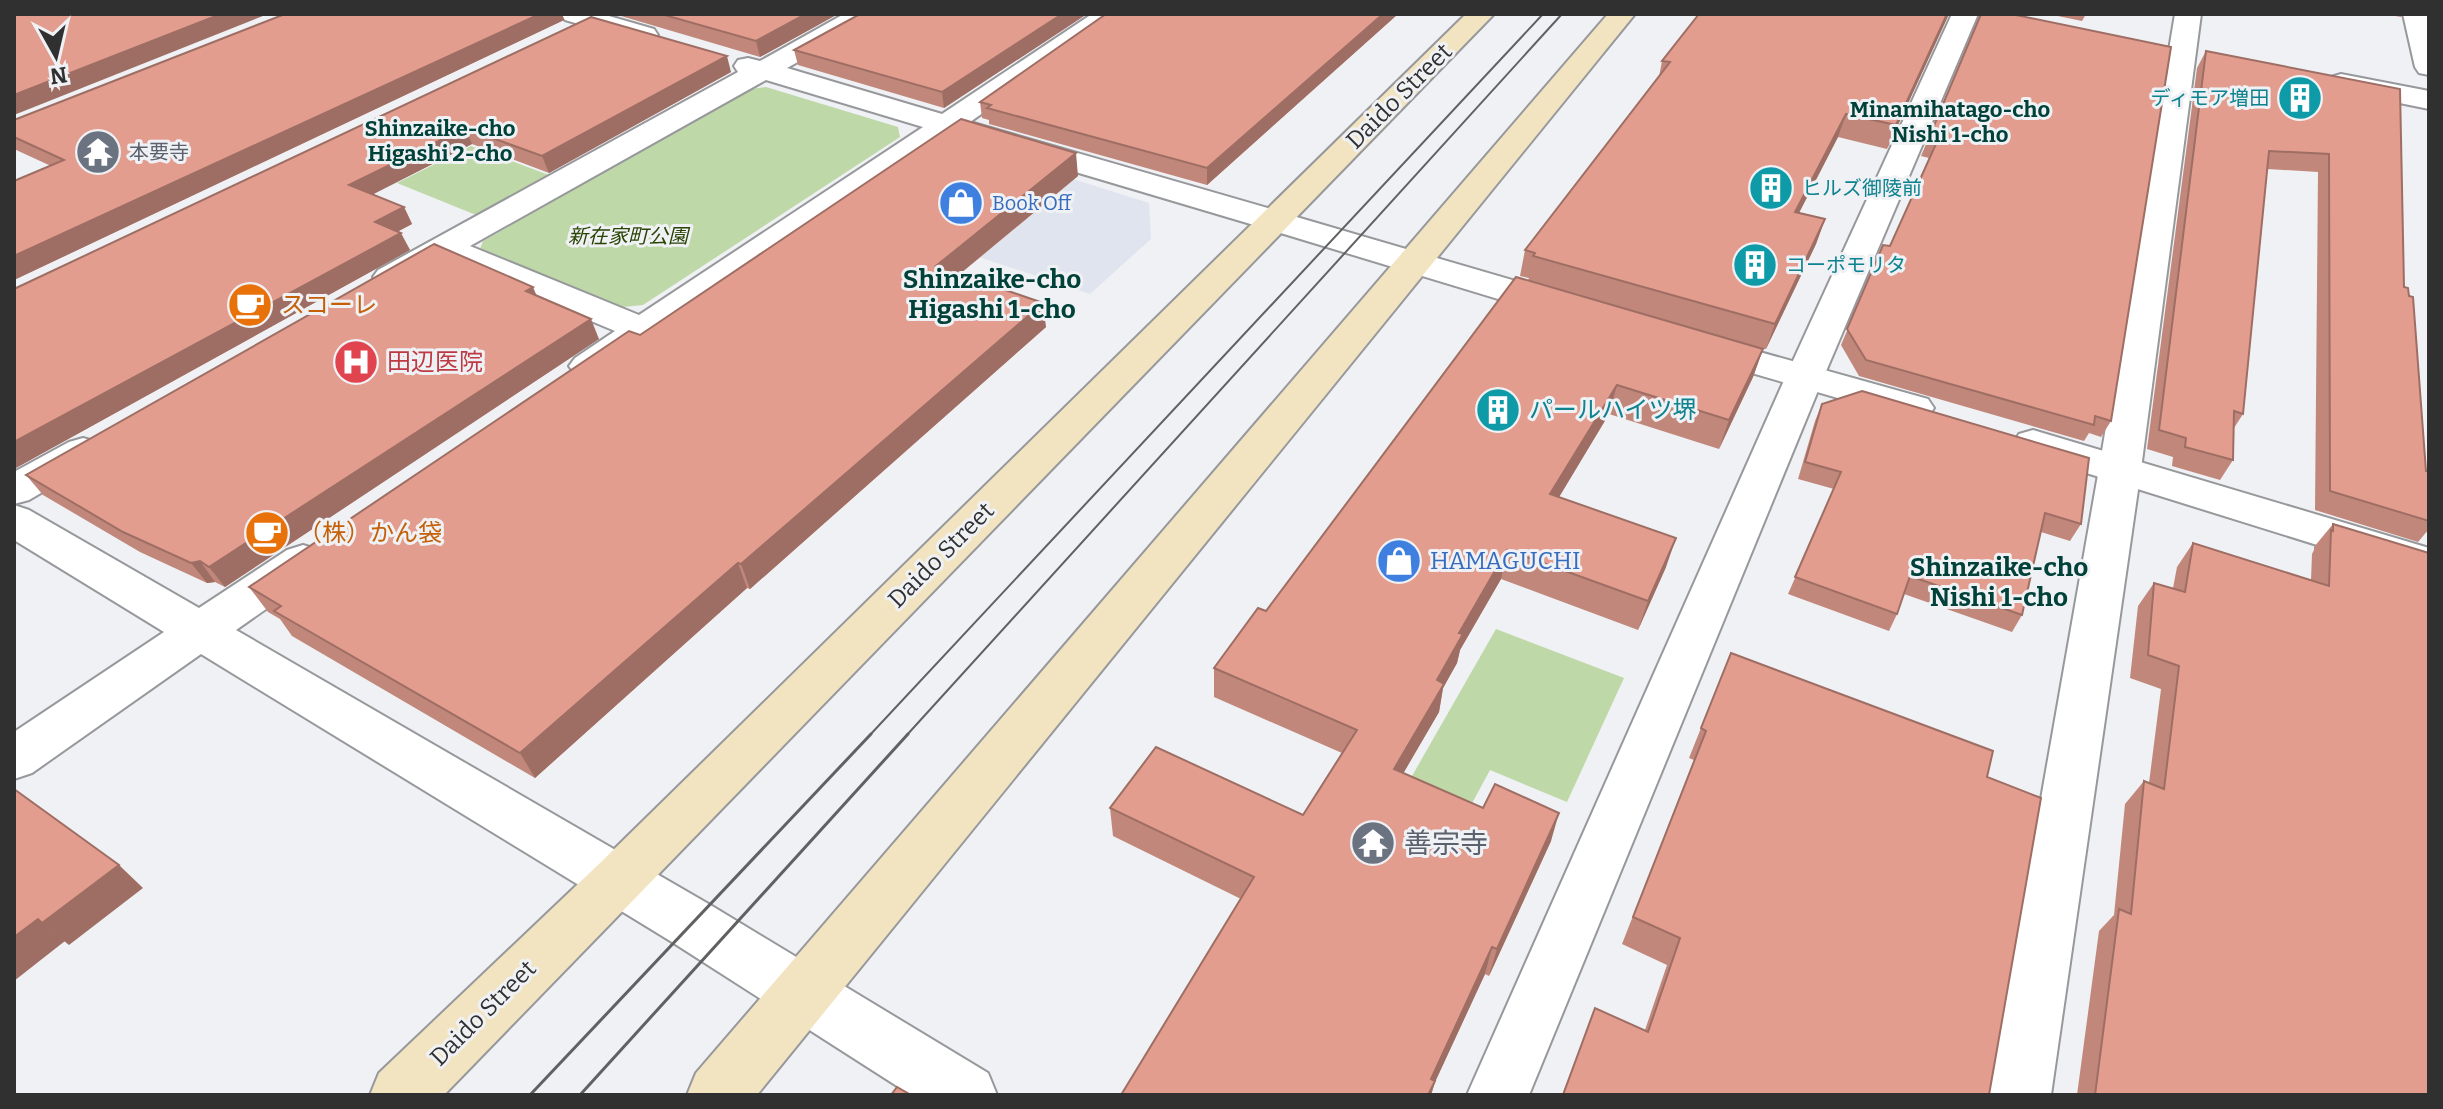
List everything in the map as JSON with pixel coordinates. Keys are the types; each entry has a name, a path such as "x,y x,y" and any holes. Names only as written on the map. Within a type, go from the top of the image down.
{"main road":[{"name":"Daido Street","path":"401,1095 1481,14"},
{"path":"718,1095 1622,14"}],"street":[{"path":"359,294 864,14"},
{"path":"564,382 1110,14"},
{"path":"1498,1095 1805,376 1965,14"},
{"path":"2416,14 2429,67"},
{"path":"551,40 591,16 664,41"},
{"path":"2020,1095 2120,469 2184,42"},
{"path":"721,58 1599,317"},
{"path":"2321,79 2429,100"},
{"path":"442,247 642,329"},
{"path":"1658,334 1955,420"},
{"path":"2000,434 2429,564"},
{"path":"14,490 111,435"},
{"path":"14,520 618,881 966,1095"},
{"path":"14,758 331,541"}],"shaded area":[{"path":"965,145 1149,203 1151,239 1090,294 844,212"}],"green space":[{"name":"新在家町公園","path":"766,87 898,127 900,137 643,305 623,307 479,252 483,241 750,89"},
{"path":"471,146 549,175 476,215 397,183"},
{"path":"1496,629 1624,678 1567,802 1490,770 1464,818 1404,790"}],"building":[{"path":"14,14 221,14 14,95"},
{"path":"285,14 540,14 14,256 14,181 64,160 14,137 14,120"},
{"path":"661,14 806,14 756,41"},
{"path":"860,14 1062,14 942,92 794,50"},
{"path":"1106,14 1383,14 1207,168 987,108 991,105 980,102"},
{"path":"1699,14 1947,14 1896,125 1846,114 1795,212 1825,219 1775,324 1533,256 1535,253 1525,250 1670,62 1662,61"},
{"path":"1981,14 2011,14 2171,47 2111,421 2095,416 2094,425 1866,360 1847,329 1883,245 1890,246 1936,144 1927,142"},
{"path":"591,17 727,56 542,156 465,128 349,185 404,207 375,222 401,233 14,442 14,289"},
{"path":"2206,51 2400,89 2404,287 2413,297 2426,471 2429,471 2429,521 2330,491 2329,154 2269,151 2243,414 2234,411 2233,460 2185,447 2186,438 2159,430"},
{"path":"961,119 1076,153 936,266 1043,303 520,753 274,611 281,606 249,587 629,331 640,335"},
{"path":"434,244 533,287 526,291 591,319 209,567 200,561 191,563 123,532 26,475"},
{"path":"1516,277 1763,349 1729,420 1617,385 1550,494 1676,538 1648,601 1507,550 1459,633 1463,634 1437,680 1444,684 1394,769 1483,808 1495,784 1559,813 1497,949 1492,947 1431,1079 1435,1081 1428,1095 1121,1095 1254,877 1110,808 1156,747 1303,815 1357,730 1214,668 1258,608 1266,611"},
{"path":"1862,391 2089,458 2081,524 2045,513 2022,615 1910,576 1897,614 1795,577 1841,472 1805,462 1822,404"},
{"path":"2333,524 2429,553 2429,1095 2095,1095 2119,909 2131,914 2144,781 2164,789 2179,666 2148,655 2154,583 2185,592 2193,543 2329,586"},
{"path":"1731,653 1993,751 1987,777 2041,798 1989,1095 1563,1095 1595,1008 1648,1032 1680,938 1633,917 1706,731 1701,728"},
{"path":"14,789 119,865 42,923 38,919 14,937"},
{"path":"897,1087 911,1095 891,1095"}],"tram line":[{"path":"869,736 1543,14"},
{"path":"906,736 1562,14"},
{"path":"530,1095 871,734"},
{"path":"580,1095 908,734"}],"place":[{"name":"ディモア増田","path":"2300,98"},
{"name":"本要寺","path":"98,152"},
{"name":"ヒルズ御陵前","path":"1771,188"},
{"name":"Book Off","path":"961,203"},
{"name":"コーポモリタ","path":"1755,265"},
{"name":"スコーレ","path":"250,305"},
{"name":"田辺医院","path":"356,362"},
{"name":"パールハイツ堺","path":"1498,410"},
{"name":"（株）かん袋","path":"267,533"},
{"name":"HAMAGUCHI","path":"1399,561"},
{"name":"善宗寺","path":"1373,843"}],"district":[{"name":"Minamihatago-cho Nishi 1-cho","path":"1950,122"},
{"name":"Shinzaike-cho Higashi 2-cho","path":"440,140"},
{"name":"Shinzaike-cho Higashi 1-cho","path":"992,294"},
{"name":"Shinzaike-cho Nishi 1-cho","path":"1999,582"}]}
